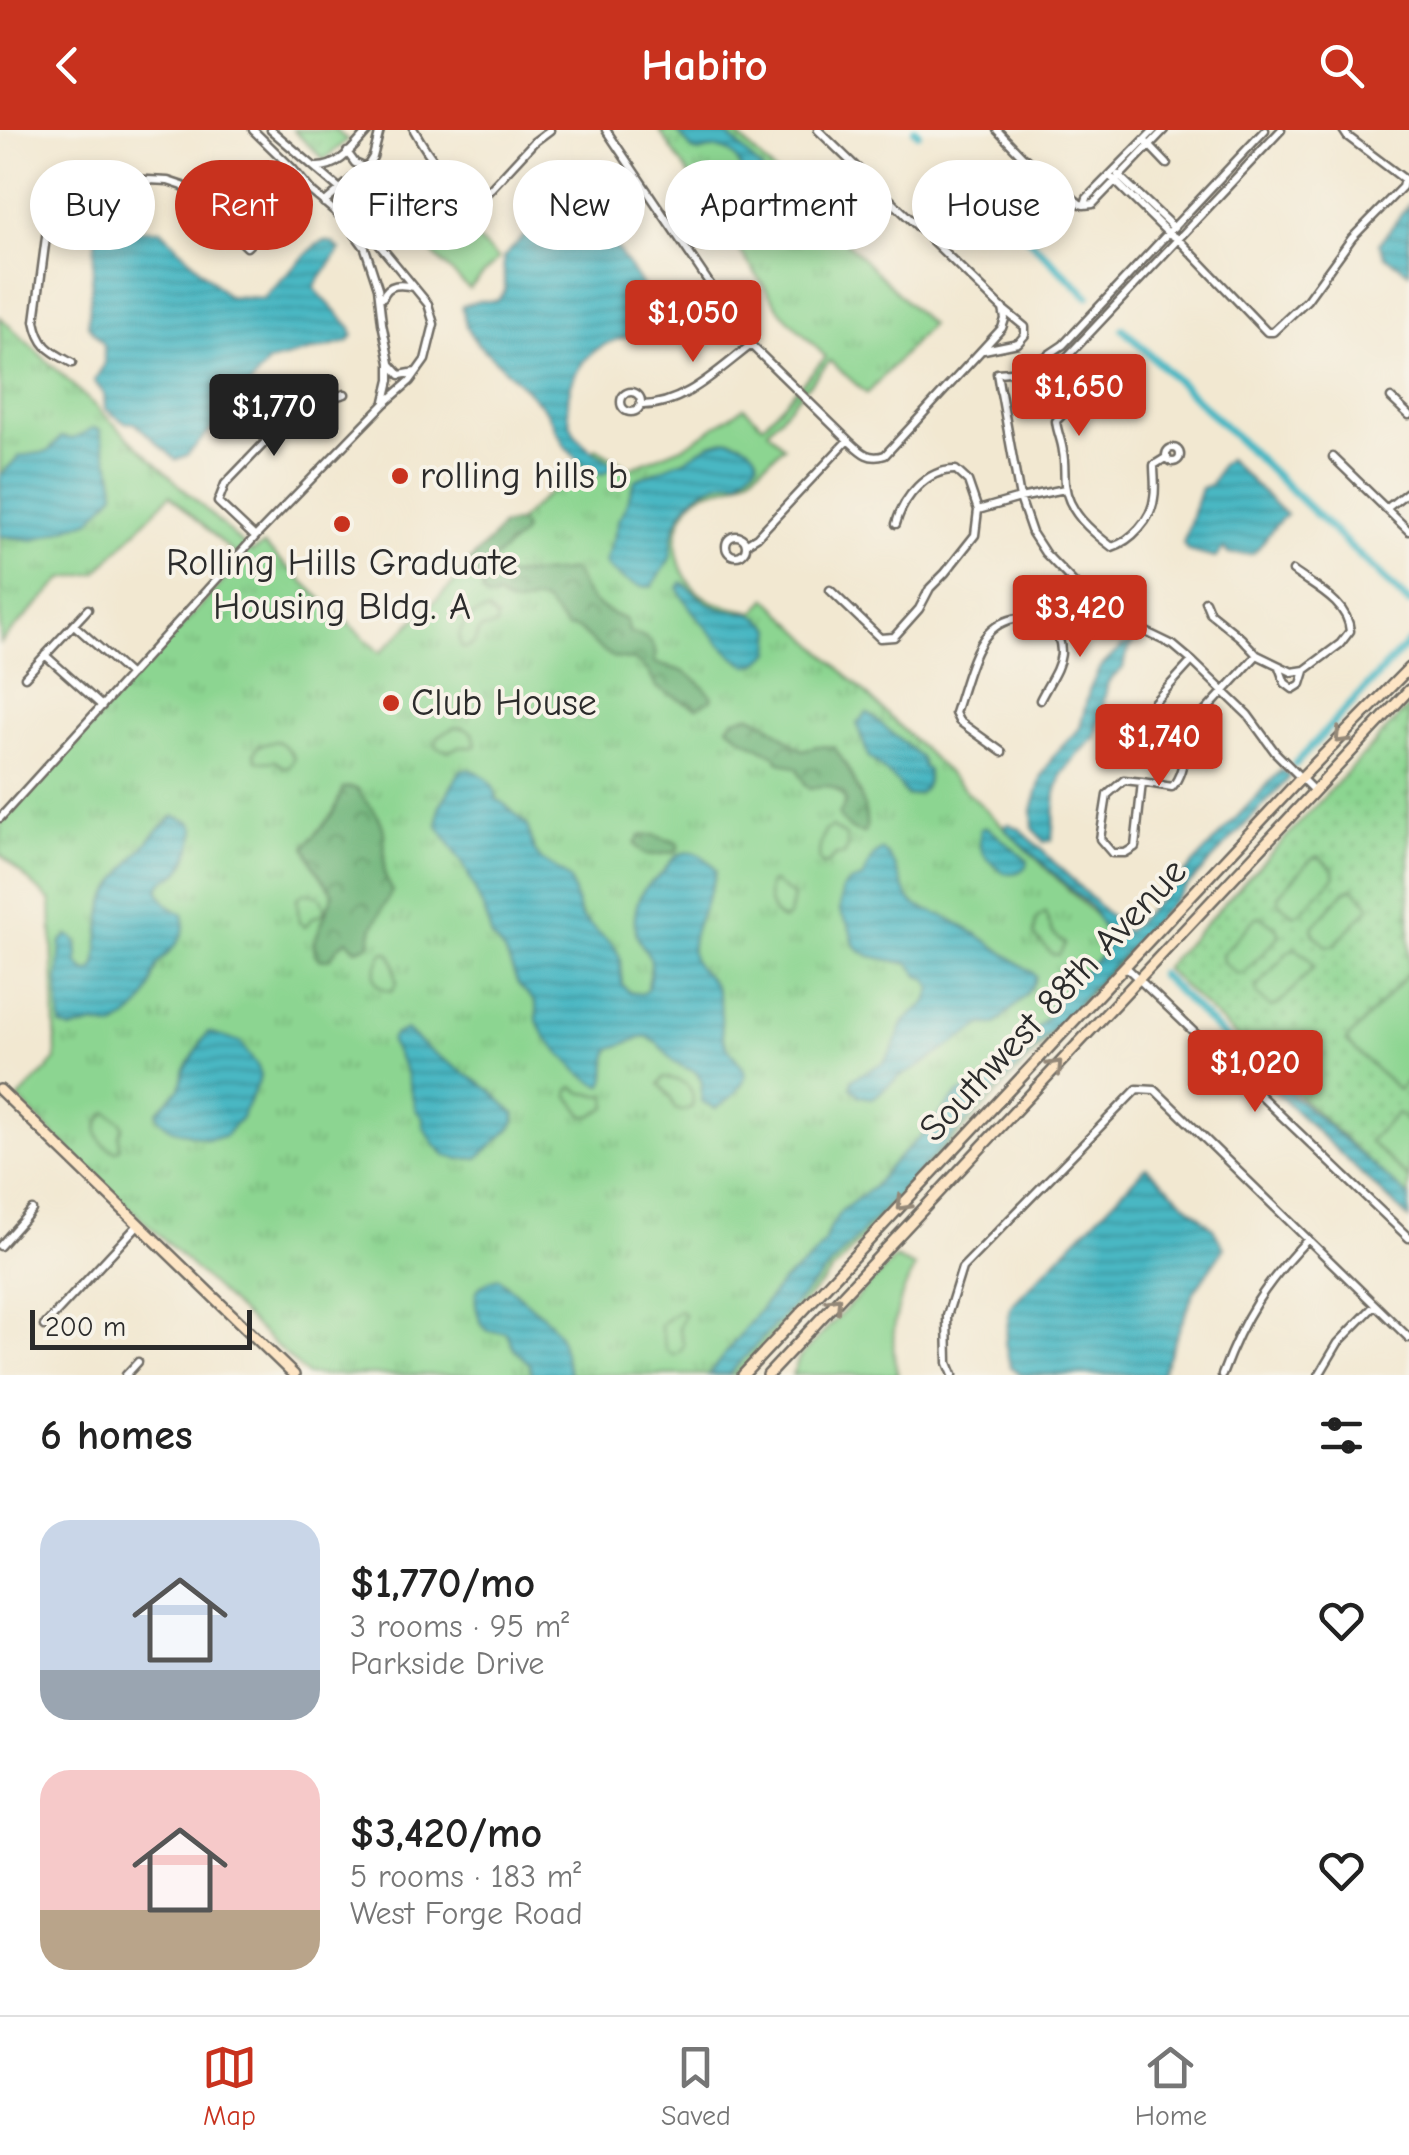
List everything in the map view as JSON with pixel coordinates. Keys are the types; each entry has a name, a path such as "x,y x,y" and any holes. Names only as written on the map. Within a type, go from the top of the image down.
{"main road":[{"name":"Southwest 88th Avenue","path":"743,1375 1301,778 1409,668"},
{"name":"Southwest 88th Avenue","path":"768,1375 1409,690"},
{"path":"0,1090 294,1375"}],"street":[{"path":"253,130 284,160"},
{"path":"316,167 336,164 370,130"},
{"path":"371,160 380,130"},
{"path":"414,130 433,163 467,195 477,198 485,195 550,130"},
{"path":"606,130 750,346 866,456 885,455 1002,328 1003,310"},
{"path":"818,130 1025,327 1023,339 983,350"},
{"path":"996,130 1084,206 1093,204 1146,143 1164,130"},
{"path":"1146,143 1154,130"},
{"path":"1036,368 1044,357 1064,345 1265,130"},
{"path":"1281,130 1066,358 1050,368 997,372 1020,498 1032,533 1046,553 1110,615 1172,645 1192,661 1248,715 1274,752 1314,790"},
{"path":"1115,176 1267,332 1273,332 1307,300 1352,238 1402,187 1404,179 1343,130"},
{"path":"267,144 273,132 333,183"},
{"path":"1146,143 1168,164"},
{"path":"348,152 353,160"},
{"path":"72,363 47,349 38,336 35,321 56,182 67,176 175,183"},
{"path":"313,191 344,219 374,268 390,363 385,402"},
{"path":"324,203 333,195"},
{"path":"0,818 255,537 425,360 434,324 428,304 384,250"},
{"path":"381,303 388,288 415,288"},
{"path":"1002,328 1011,345"},
{"path":"640,405 654,405 687,393 750,346"},
{"path":"390,363 400,375 416,372"},
{"path":"255,537 218,502 225,484 296,410 344,394"},
{"path":"1103,394 1056,420 1070,502 1081,520 1112,547 1123,544 1152,510 1154,464 1167,457"},
{"path":"1391,398 1409,415"},
{"path":"747,544 848,440"},
{"path":"1333,457 1409,531"},
{"path":"830,590 880,638 894,636 975,534 978,510 968,481 956,470 942,469 908,498 896,524"},
{"path":"978,510 1065,488"},
{"path":"1386,509 1409,491"},
{"path":"1205,601 1210,613 1256,655 1292,672 1306,670 1340,644 1350,630 1349,619 1342,608 1293,571"},
{"path":"1050,620 1084,592"},
{"path":"25,677 88,609"},
{"path":"1002,752 959,721 955,713 976,650 986,633 1000,622 1033,616 1050,620 1060,636 1062,657 1040,700"},
{"path":"74,625 130,676"},
{"path":"46,655 102,706"},
{"path":"1142,782 1135,847 1125,853 1112,853 1100,839 1106,796 1124,780 1142,782 1172,787 1180,778 1191,727 1256,655"},
{"path":"1186,741 1142,729 1149,708 1192,661"},
{"path":"1278,667 1285,683 1293,689 1306,670"},
{"path":"1126,966 1409,1238"},
{"path":"953,1375 948,1363 947,1316 962,1268 1137,1089 1155,1090 1409,1338"},
{"path":"0,1246 32,1210"},
{"path":"44,1326 138,1225"},
{"path":"1222,1375 1238,1333 1260,1295 1308,1238"},
{"path":"1319,1375 1338,1343 1375,1305"},
{"path":"126,1375 138,1362"}],"green space":[{"path":"293,130 336,130 347,140 324,160"},
{"path":"659,130 732,130 762,160 679,160"},
{"path":"429,250 489,250 498,259 469,289"},
{"path":"739,250 854,250 930,325 867,394 830,361 768,430 784,447 747,478 704,493 688,507 678,532 678,558 683,571 699,592 721,604 755,612 767,598 1131,950 736,1375 307,1375 18,1099 56,1060 51,901 0,854 0,824 242,561 170,495 96,573 63,579 0,643 0,317 251,552 264,545 380,653 596,448 630,468 687,445 744,407 763,425 826,357 781,312"},
{"path":"520,523 524,529 521,536 479,576 466,579 466,567 475,555 501,526"},
{"path":"572,570 593,602 626,620 630,633 650,642 655,650 654,662 689,675 712,699 697,708 656,687 648,671 636,661 614,658 581,631 567,628 545,603 512,604 497,596 487,598 482,592 484,584 499,577"},
{"path":"488,611 497,619 496,626 480,629 474,643 462,648 460,635 465,624"},
{"path":"1409,706 1409,1200 1164,968"},
{"path":"750,715 802,750 834,747 862,801 865,833 850,828 839,816 846,801 839,792 826,786 810,789 797,768 778,761 728,726 734,719"},
{"path":"455,727 473,733 476,745 449,751 438,748 438,737"},
{"path":"276,741 294,758 285,768 275,761 256,760 258,746"},
{"path":"343,788 359,790 382,824 385,875 392,891 373,927 369,945 356,949 347,940 331,958 321,960 315,954 314,943 333,894 305,847 334,812"},
{"path":"832,827 846,836 848,847 844,855 836,855 822,865 821,844 825,831"},
{"path":"653,835 675,842 679,846 676,852 644,854 635,844 640,836"},
{"path":"1318,856 1333,869 1335,876 1300,913 1293,915 1279,903 1278,896"},
{"path":"773,882 793,896 789,916 784,920 770,904 769,888"},
{"path":"1353,888 1370,907 1334,945 1326,946 1312,928 1345,891"},
{"path":"312,893 321,898 325,910 305,927 299,922 297,898"},
{"path":"1045,913 1053,933 1065,944 1059,955 1052,954 1034,935 1036,919"},
{"path":"1260,916 1277,928 1280,935 1244,973 1237,974 1223,962 1222,955"},
{"path":"1296,948 1311,961 1313,968 1278,1005 1271,1007 1257,995 1256,988"},
{"path":"383,952 388,952 394,963 397,983 392,991 376,981 375,970"},
{"path":"1409,973 1409,1078 1398,1090 1346,1041"},
{"path":"664,1077 687,1085 692,1093 692,1107 675,1109 659,1084"},
{"path":"573,1087 583,1093 607,1096 607,1107 584,1116 569,1096"},
{"path":"107,1112 123,1127 116,1151 98,1135 99,1123"},
{"path":"1397,1113 1409,1124 1409,1179 1369,1141"},
{"path":"895,1258 915,1267 896,1319 893,1347 898,1375 792,1375 799,1358"},
{"path":"679,1310 684,1314 679,1328 684,1345 674,1355 666,1350 660,1325"}],"water":[{"path":"676,130 723,130 752,160 736,160 729,152 718,149 692,150"},
{"path":"1409,204 1409,272 1385,256 1379,244"},
{"path":"155,230 161,230 175,244 175,250 181,250 227,296 263,298 316,245 333,243 333,250 340,250 315,289 353,335 348,342 269,362 227,413 187,455 176,460 135,423 124,422 105,409 104,394 94,381 104,365 104,345 88,325 95,250 155,250"},
{"path":"513,248 618,250 673,332 674,337 668,341 645,336 606,344 587,358 573,380 569,418 581,441 610,462 610,470 602,474 582,464 566,448 547,412 478,344 466,326 462,306 497,301 505,291 503,258"},
{"path":"93,428 100,430 115,493 91,520 34,540 0,536 0,475 20,456 48,452 61,437 73,439"},
{"path":"729,439 752,449 758,462 740,480 705,489 688,504 676,524 670,557 652,586 633,584 614,572 605,563 635,480 684,460 710,444"},
{"path":"1228,459 1286,515 1253,554 1228,554 1224,548 1215,558 1188,551 1183,544 1201,488 1211,485"},
{"path":"682,582 709,604 751,614 765,622 773,629 771,652 750,665 734,657 687,604 678,587"},
{"path":"1133,643 1123,668 1108,682 1096,737 1062,774 1056,793 1052,840 1044,842 1033,828 1032,810 1042,776 1054,755 1080,728 1099,669 1122,646"},
{"path":"867,713 921,759 928,770 921,792 906,795 868,756 857,723"},
{"path":"468,769 488,780 497,800 527,825 540,859 570,880 581,917 614,946 620,957 622,985 629,992 641,994 647,990 650,974 650,958 635,925 644,890 683,853 698,854 713,867 714,881 694,934 692,954 717,992 724,1040 746,1073 739,1089 725,1102 715,1108 701,1101 702,1082 696,1072 675,1063 646,1036 612,1048 603,1085 580,1073 547,1039 537,1021 535,1002 518,984 506,954 492,938 465,867 438,826 439,808 461,770"},
{"path":"1281,770 1288,779 728,1375 708,1375 782,1282 824,1243 841,1211 872,1188 957,1095 996,1073 1049,1015 1065,990 1101,955 1105,944 1103,928 1091,907 1005,826 1020,829 1126,932"},
{"path":"174,816 191,822 195,828 182,868 158,889 168,904 183,914 184,930 178,942 157,965 145,999 126,1020 113,1028 95,1024 71,1030 61,1026 61,942 68,935 72,937 78,947 78,964 86,972 93,970 105,902 136,856"},
{"path":"987,827 1028,861 1025,867 1015,873 1004,873 988,859 980,837 981,829"},
{"path":"882,850 914,904 975,934 1036,977 1024,997 995,1025 982,1025 873,1098 860,1096 851,1087 852,1079 883,1063 904,1022 927,1002 932,988 910,964 861,951 840,912 842,889 863,878 872,858"},
{"path":"406,1030 426,1048 490,1090 515,1114 512,1127 478,1158 447,1156 423,1126 405,1069 391,1044 395,1034"},
{"path":"208,1032 240,1042 260,1075 241,1117 225,1136 207,1139 170,1128 157,1112 180,1088 184,1071"},
{"path":"1269,1074 1409,1197 1409,1219 1265,1082"},
{"path":"1146,1167 1213,1228 1224,1248 1194,1292 1161,1375 1020,1375 1010,1366 1005,1343 1010,1307"},
{"path":"499,1278 549,1321 559,1335 570,1375 532,1375 530,1364 514,1349 506,1332 489,1331 482,1324 476,1307 477,1291"}],"waterway":[{"path":"915,130 918,133"},
{"path":"1040,250 1088,296"},
{"path":"1123,329 1409,603"},
{"path":"1295,764 1409,642"},
{"path":"1160,974 1254,1066"}],"place":[{"name":"rolling hills b","path":"400,476"},
{"name":"Rolling Hills Graduate Housing Bldg. A","path":"342,524"},
{"name":"Club House","path":"391,703"}]}
